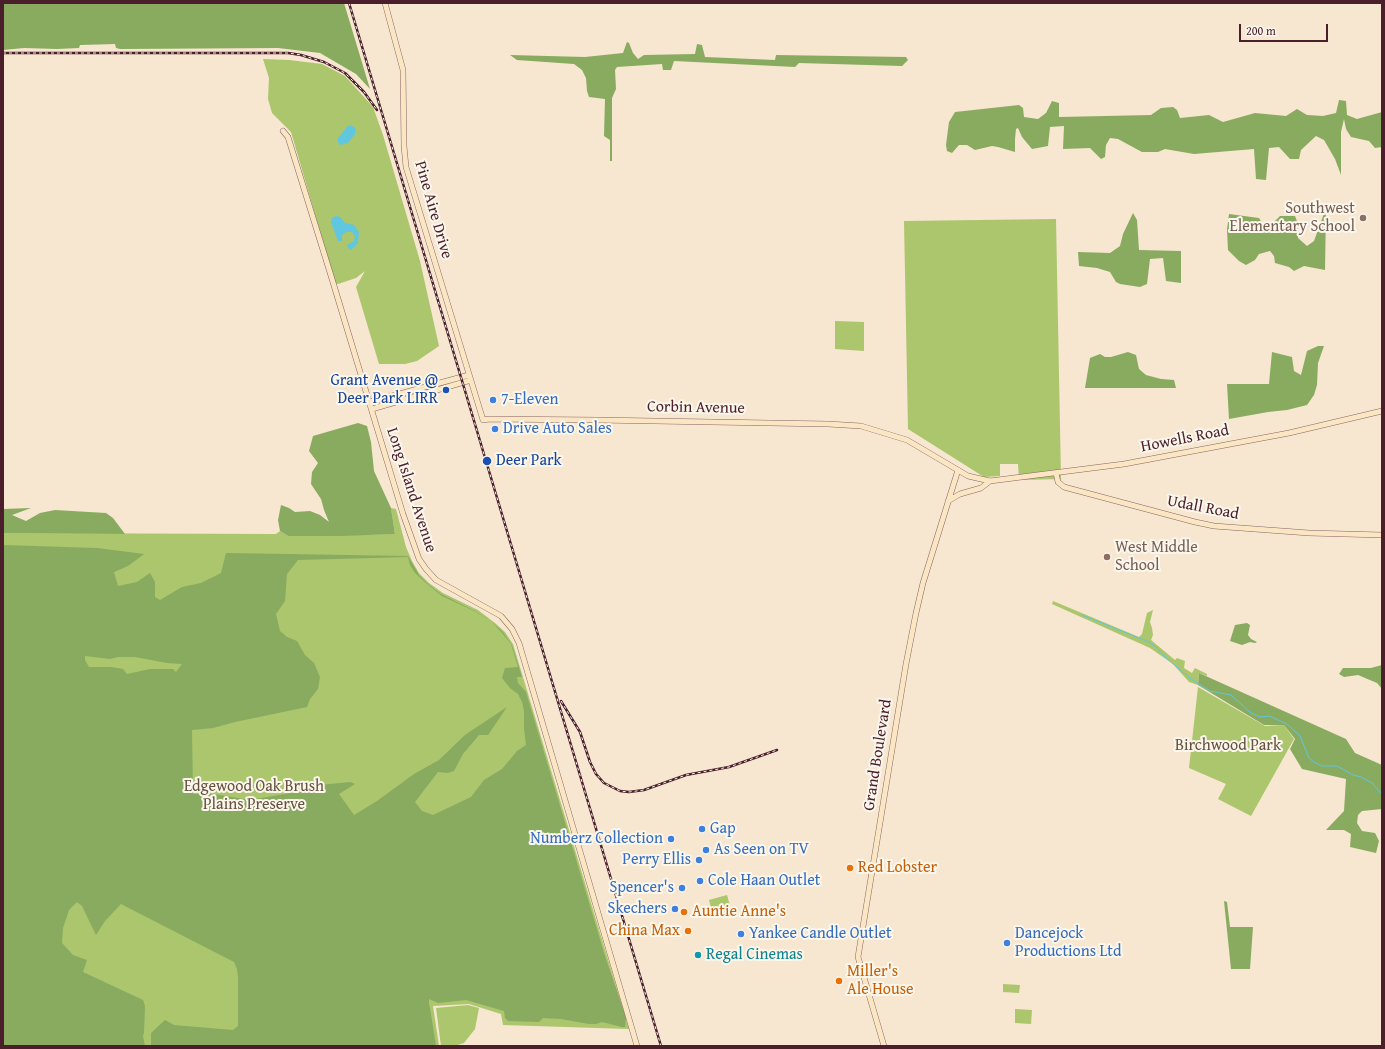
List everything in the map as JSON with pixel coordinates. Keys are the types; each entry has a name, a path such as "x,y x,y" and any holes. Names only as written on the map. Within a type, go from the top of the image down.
{"street":[{"name":"Pine Aire Drive","path":"385,3 403,70 404,151 406,167 483,420"},
{"name":"Long Island Avenue","path":"283,131 288,138 370,402 403,514 419,559 426,570 436,580 501,616 512,629 519,643 637,1046"},
{"path":"370,402 469,374"},
{"path":"372,409 471,380"},
{"name":"Howells Road","path":"990,481 1124,464 1289,433 1382,411"},
{"name":"Corbin Avenue","path":"483,420 489,418 828,424 861,426 907,440 958,470 975,478 990,481"},
{"name":"Grand Boulevard","path":"884,1046 858,957 907,657 923,583 958,470"},
{"name":"Udall Road","path":"1056,473 1058,482 1064,487 1214,526 1309,533 1382,535"},
{"path":"948,501 960,494 981,488 990,481"}],"green space":[{"path":"3,3 344,3 370,89 356,74 320,53 278,48 120,49 116,48 115,44 80,45 79,48 24,48 3,50"},
{"path":"627,42 638,59 644,55 695,54 697,44 702,45 705,57 775,60 776,55 906,57 908,60 902,66 799,63 795,67 674,61 671,70 663,70 662,64 617,67 615,70 616,89 612,98 612,161 610,161 610,140 604,136 605,99 589,97 586,78 582,70 574,64 517,60 510,55 585,57 623,53"},
{"path":"263,59 322,64 345,76 373,107 383,135 420,261 439,346 417,361 405,364 379,364 356,287 365,271 356,278 338,284 335,283 291,132 272,113 268,99 269,78"},
{"path":"1339,100 1346,101 1347,115 1357,119 1382,112 1382,147 1375,148 1369,141 1351,137 1346,129 1344,119 1341,132 1341,175 1335,159 1324,140 1316,136 1301,150 1299,159 1290,159 1279,147 1269,148 1266,180 1256,179 1254,149 1194,154 1165,149 1158,152 1142,152 1118,139 1110,138 1106,145 1105,157 1101,159 1090,148 1063,149 1064,126 1050,127 1048,146 1032,149 1022,137 1018,128 1016,129 1015,152 992,146 975,150 967,145 959,145 952,153 947,151 946,145 949,122 955,112 1019,105 1023,108 1024,117 1038,119 1046,113 1052,101 1059,103 1059,117 1151,115 1161,108 1173,107 1177,110 1180,118 1209,115 1223,122 1255,113 1286,116 1297,109 1307,115 1323,116 1336,113"},
{"path":"1326,208 1325,270 1304,266 1294,271 1289,267 1275,263 1274,256 1270,251 1259,254 1255,260 1246,265 1239,261 1228,250 1227,230 1229,214 1259,218 1264,226 1273,223 1280,216 1295,216 1298,224 1298,238 1307,246 1314,241"},
{"path":"1133,213 1137,220 1139,250 1181,251 1181,283 1166,281 1163,258 1150,259 1147,284 1140,287 1116,282 1110,272 1097,268 1079,266 1078,252 1110,253 1120,246 1123,234"},
{"path":"1056,219 1061,479 1019,480 1018,464 1000,464 1000,476 984,477 908,429 904,221"},
{"path":"835,321 864,322 864,351 835,349"},
{"path":"1318,346 1324,346 1318,363 1317,385 1314,395 1307,405 1287,410 1229,419 1227,384 1269,384 1272,352 1292,357 1294,371 1301,375 1307,351"},
{"path":"1128,352 1136,355 1139,369 1146,375 1161,379 1174,380 1176,388 1085,388 1090,358 1100,354 1105,357 1111,357"},
{"path":"358,423 367,426 371,442 374,471 391,508 395,534 288,536 280,531 278,520 281,505 295,512 310,511 320,515 329,522 321,499 311,484 312,472 318,463 309,451 313,436"},
{"path":"31,508 12,515 26,521 40,513 55,510 106,513 113,518 125,534 3,533 3,509"},
{"name":"Edgewood Oak Brush Plains Preserve","path":"391,508 396,509 406,547 419,573 429,583 443,593 478,610 505,632 513,644 629,1029 503,1025 501,1014 469,1004 433,1006 439,1046 3,1046 3,533 276,534 280,531 288,536 395,534"},
{"name":"Edgewood Oak Brush Plains Preserve","path":"3,545 97,548 144,554 128,566 114,572 118,586 137,582 150,573 155,582 155,597 160,600 182,587 201,583 221,573 226,553 408,556 419,575 428,584 441,594 475,611 492,622 503,632 512,645 522,677 517,677 518,683 526,692 605,956 626,1017 625,1027 602,1022 589,1024 561,1019 543,1018 539,1022 508,1021 505,1018 504,1011 466,1000 438,1003 429,999 436,1046 151,1046 151,1033 165,1020 174,1025 233,1030 238,1026 238,977 234,962 121,904 105,921 96,935 82,906 77,902 69,910 63,928 62,943 73,955 87,960 83,972 143,1000 145,1006 143,1036 145,1046 3,1046","holes":["408,557 410,565 415,573 427,584 442,596 474,611 492,622 511,644 518,667 505,668 502,678 510,688 518,694 522,702 526,745 517,751 502,769 484,780 471,797 433,815 422,811 415,802 438,772 448,773 454,771 463,754 479,735 488,735 507,707 465,735 439,760 414,774 377,801 354,815 339,794 355,784 350,782 320,785 296,792 250,800 214,794 193,794 192,730 213,728 307,707 310,699 318,689 320,677 314,663 305,655 297,641 287,637 280,631 276,614 285,601 287,574 298,560","85,656 110,659 118,657 135,657 167,663 182,664 176,672 173,669 150,669 127,674 123,669 111,667 89,667 85,660"]},
{"path":"1053,601 1139,637 1142,634 1147,613 1153,610 1150,622 1153,635 1151,640 1175,660 1177,658 1185,661 1184,668 1192,673 1195,668 1207,674 1207,676 1199,673 1198,685 1189,682 1173,664 1150,648 1052,604"},
{"path":"1247,623 1250,625 1248,635 1251,639 1257,642 1250,642 1242,645 1230,641 1235,625"},
{"path":"1382,665 1382,689 1377,683 1358,675 1344,677 1339,674 1343,668 1371,668"},
{"path":"1199,673 1346,739 1355,753 1382,765 1382,809 1362,811 1358,815 1357,823 1362,831 1375,833 1379,841 1376,853 1350,847 1351,834 1344,830 1326,830 1344,811 1346,779 1302,769 1290,749 1295,739 1284,725 1264,725 1198,685"},
{"name":"Birchwood Park","path":"1198,687 1265,726 1284,725 1294,739 1251,816 1218,799 1226,784 1189,768"},
{"path":"727,895 732,913 720,917 712,912 709,900"},
{"path":"1224,901 1227,902 1230,927 1253,927 1250,969 1231,969"},
{"path":"1003,984 1020,985 1019,993 1003,992"},
{"path":"468,1005 479,1008 475,1029 464,1043 454,1046 441,1046 436,1008"},
{"path":"1015,1009 1032,1010 1031,1024 1015,1023"}],"water":[{"path":"351,125 356,129 355,134 348,143 340,145 338,138 348,126"},
{"path":"336,216 340,217 345,223 354,225 359,232 358,243 351,250 347,245 354,241 355,236 352,232 346,232 342,235 342,241 338,241 331,222 332,218"}],"waterway":[{"path":"1082,615 1149,642 1191,679 1210,691 1231,695 1251,713 1260,717 1269,716 1287,724 1300,736 1309,758 1314,762 1322,766 1337,766 1353,775 1361,777 1372,783 1382,794"}],"railway":[{"path":"349,3 661,1046"},
{"path":"3,53 288,53 301,55 324,62 345,73 364,92 377,110"},
{"path":"561,701 580,732 590,762 596,774 604,783 620,791 629,792 644,790 686,775 729,767 777,750"}],"place":[{"name":"Southwest Elementary School","path":"1363,218"},
{"name":"Grant Avenue @ Deer Park LIRR","path":"446,390"},
{"name":"7-Eleven","path":"493,400"},
{"name":"Drive Auto Sales","path":"495,429"},
{"name":"Deer Park","path":"487,461"},
{"name":"West Middle School","path":"1107,557"},
{"name":"Gap","path":"702,829"},
{"name":"Numberz Collection","path":"671,839"},
{"name":"As Seen on TV","path":"706,850"},
{"name":"Perry Ellis","path":"699,860"},
{"name":"Red Lobster","path":"850,868"},
{"name":"Cole Haan Outlet","path":"700,881"},
{"name":"Spencer's","path":"682,888"},
{"name":"Skechers","path":"675,909"},
{"name":"Auntie Anne's","path":"684,912"},
{"name":"China Max","path":"688,931"},
{"name":"Yankee Candle Outlet","path":"741,934"},
{"name":"Dancejock Productions Ltd","path":"1007,943"},
{"name":"Regal Cinemas","path":"698,955"},
{"name":"Miller's Ale House","path":"839,981"}]}
